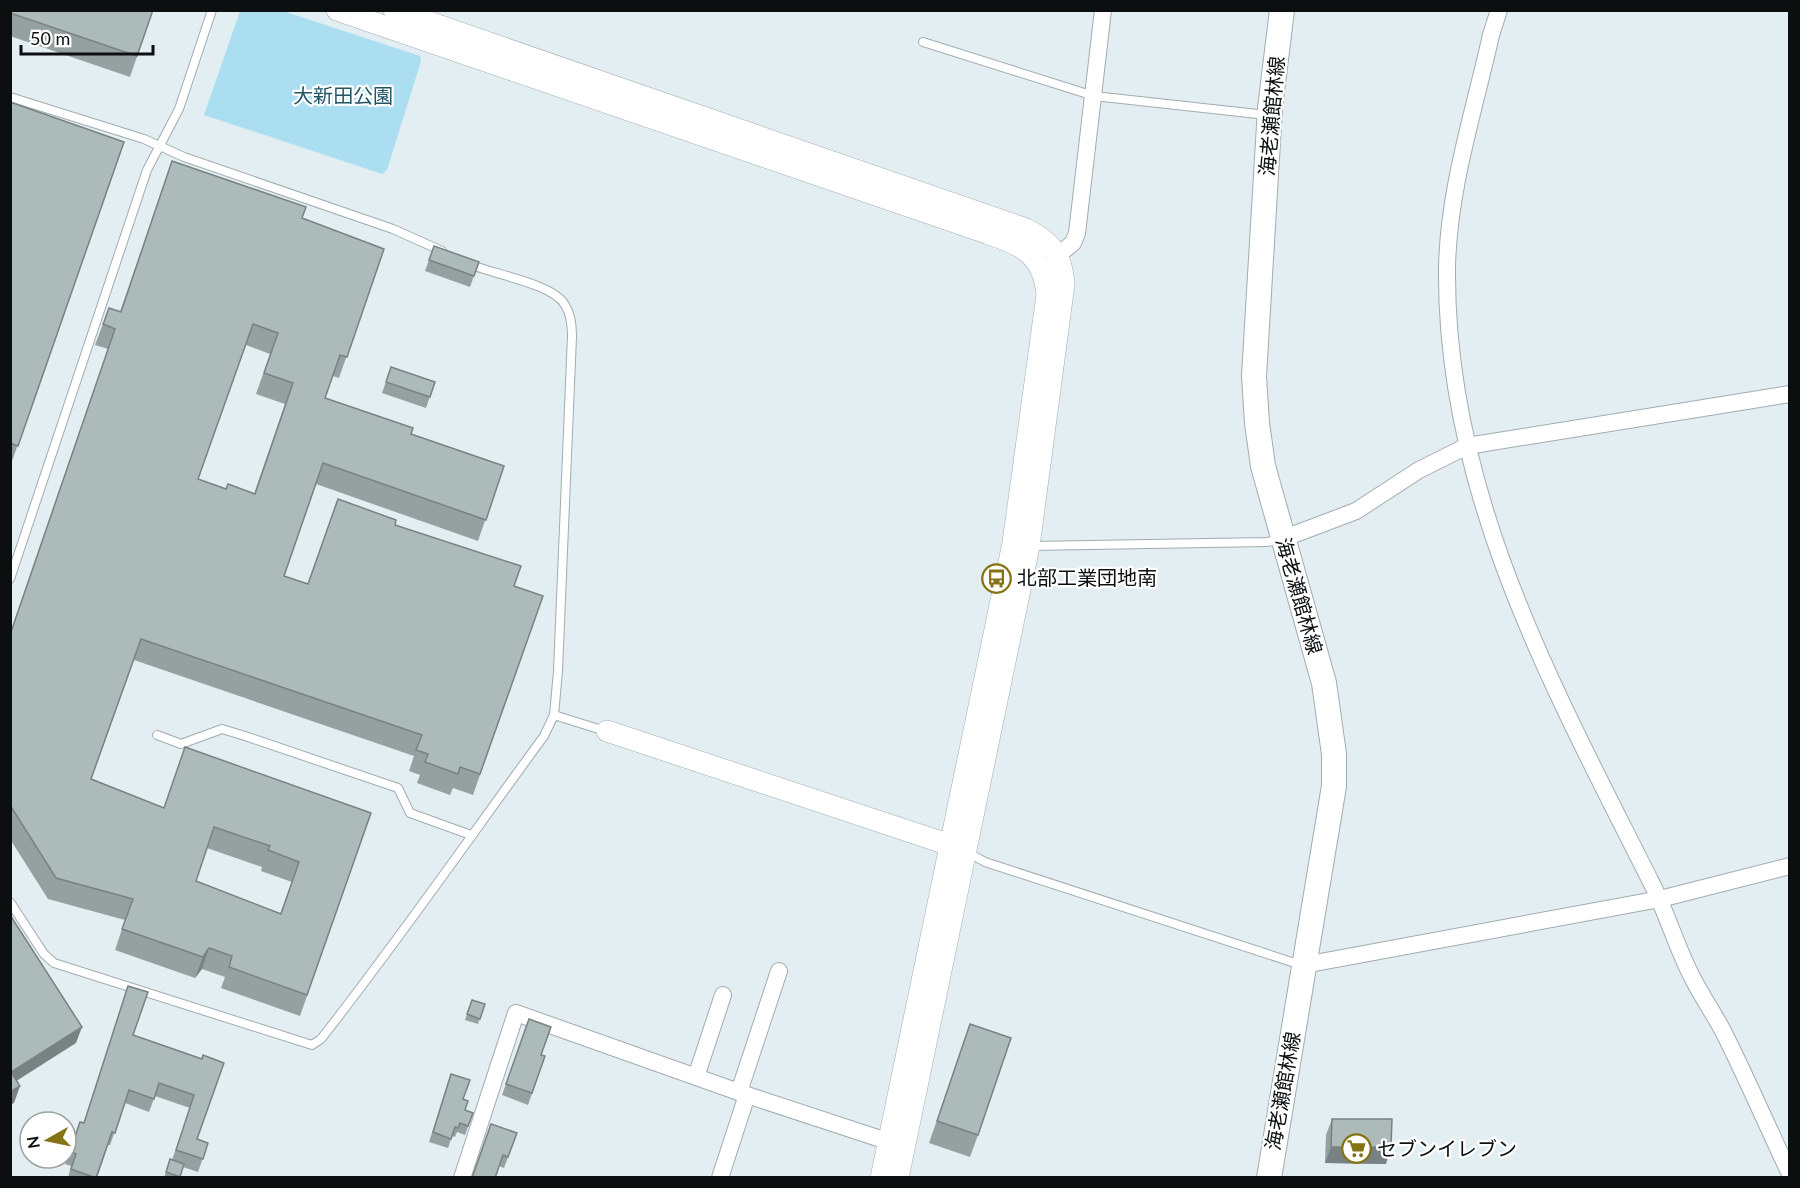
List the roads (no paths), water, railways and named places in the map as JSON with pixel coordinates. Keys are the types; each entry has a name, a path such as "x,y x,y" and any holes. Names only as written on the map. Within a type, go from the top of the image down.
{"main road":[{"name":"海老瀬館林線","path":"1269,1178 1334,786 1334,754 1324,683 1263,466 1254,375 1270,115 1282,10"}],"street":[{"path":"337,10 430,25 1026,229 1050,244 1058,255 1063,268 1064,284 1021,544 895,1143 881,1178"},
{"path":"394,10 1027,250 1039,263 1045,277 1047,295 1021,544"},
{"path":"1058,255 1068,249 1077,233 1103,10"},
{"path":"1500,10 1491,35 1454,194 1447,267 1452,363 1467,446 1504,570 1531,640 1660,899 1691,975 1724,1033 1790,1174"},
{"path":"1282,539 1356,511 1419,470 1467,446 1790,394"},
{"path":"607,731 958,848"},
{"path":"1304,965 1660,899 1790,866"},
{"path":"720,1178 779,972"},
{"path":"696,1077 723,995"},
{"path":"462,1178 516,1013 743,1094 895,1143"},
{"path":"895,1143 898,1178"}],"lane":[{"path":"10,579 147,171 179,108 212,10"},
{"path":"923,42 1094,96 1270,115"},
{"path":"10,97 160,146 393,229 452,256"},
{"path":"10,902 44,954 54,963 312,1045 321,1040 376,969 544,736 554,715 572,360 571,319 565,303 550,292 462,261"},
{"path":"1021,544 1267,542 1282,539"},
{"path":"554,715 607,731"},
{"path":"157,735 181,744 222,729 245,736 398,788 410,813 471,835"},
{"path":"958,848 985,862 1292,964 1304,965"}],"place":[{"name":"北部工業団地南","path":"996,578"},
{"name":"セブンイレブン","path":"1356,1149"}],"park label":[{"name":"大新田公園","path":"343,96"}]}
